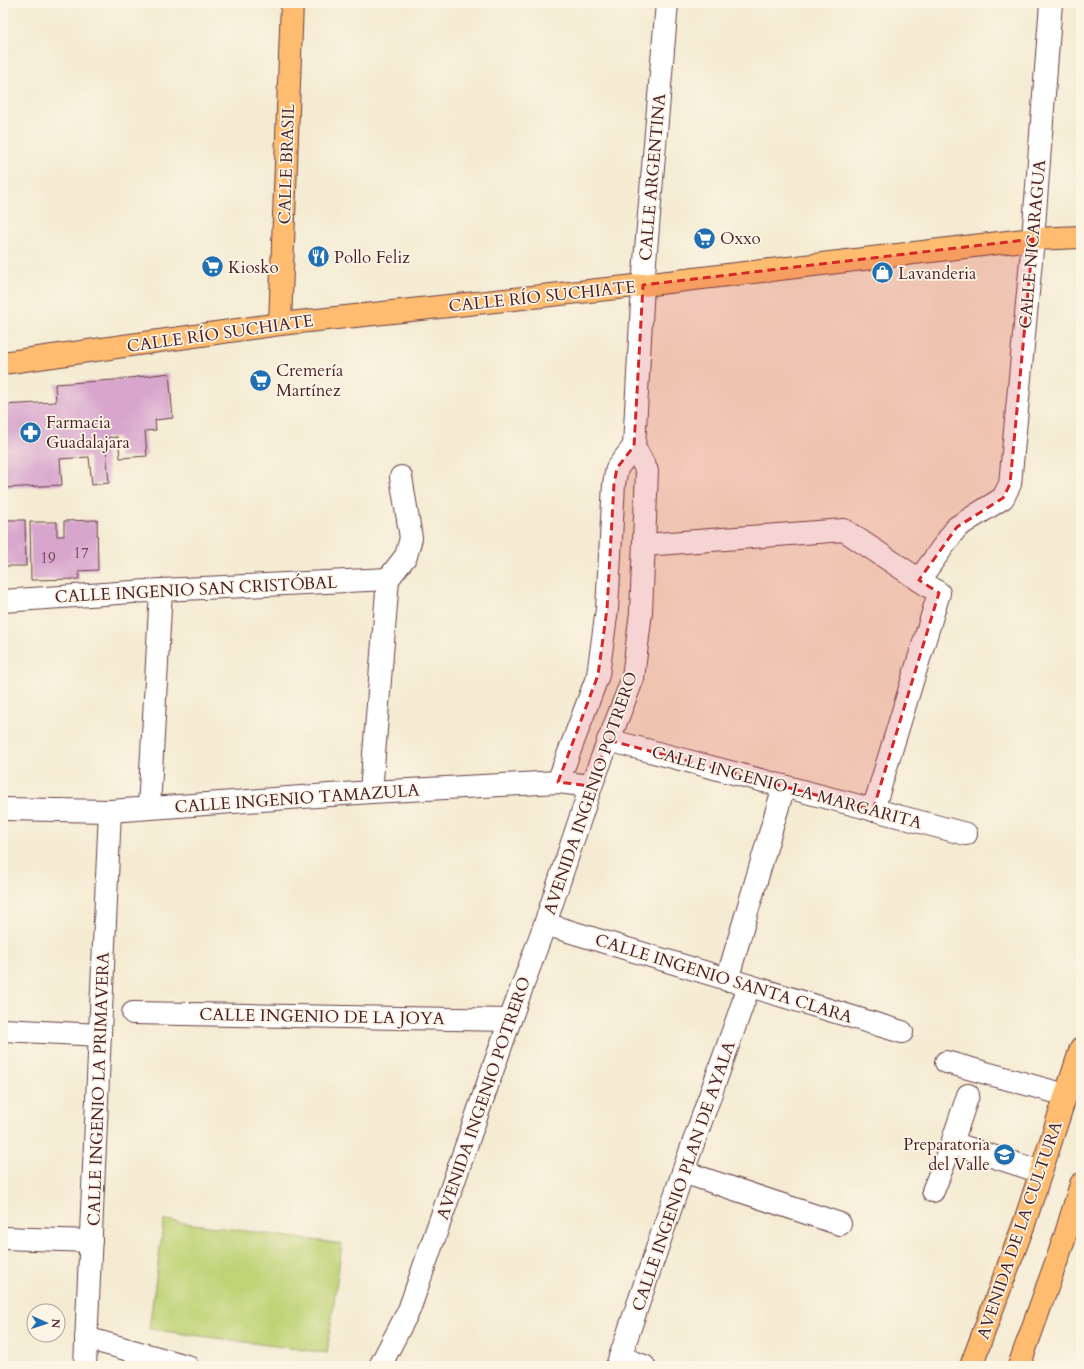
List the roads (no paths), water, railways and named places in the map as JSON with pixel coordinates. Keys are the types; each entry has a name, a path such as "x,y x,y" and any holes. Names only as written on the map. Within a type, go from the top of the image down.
{"main road":[{"name":"CALLE BRASIL","path":"280,324 292,3"},
{"name":"CALLE RÍO SUCHIATE","path":"3,363 280,324 643,285 1033,239 1081,236"},
{"name":"AVENIDA DE LA CULTURA","path":"971,1366 1024,1224 1081,1048"},
{"path":"1019,1366 1064,1240 1081,1184"}],"street":[{"name":"CALLE ARGENTINA","path":"634,446 643,285 667,3"},
{"name":"CALLE NICARAGUA","path":"919,580 957,527 1003,498 1010,484 1033,239 1051,3"},
{"name":"AVENIDA INGENIO POTRERO","path":"380,1366 409,1310 545,924 591,786 633,678 641,612 647,471 634,446 617,468 614,484 607,609 598,675 558,782"},
{"path":"371,792 388,579 406,556 411,538 401,477"},
{"path":"644,545 844,530 939,593 873,810"},
{"name":"CALLE INGENIO SAN CRISTÓBAL","path":"3,601 161,590 388,579"},
{"path":"149,808 161,590"},
{"name":"CALLE INGENIO LA MARGARITA","path":"608,740 966,834"},
{"name":"CALLE INGENIO TAMAZULA","path":"3,809 110,811 371,792 558,782 591,786"},
{"path":"727,980 784,786"},
{"name":"CALLE INGENIO LA PRIMAVERA","path":"85,1366 110,811"},
{"name":"CALLE INGENIO SANTA CLARA","path":"545,924 902,1032"},
{"name":"CALLE INGENIO PLAN DE AYALA","path":"618,1362 749,986"},
{"name":"CALLE INGENIO DE LA JOYA","path":"133,1013 510,1020"},
{"path":"3,1030 100,1035"},
{"path":"946,1062 1066,1095"},
{"path":"933,1192 952,1143 968,1095"},
{"path":"952,1143 1041,1172"},
{"path":"683,1172 840,1224"},
{"path":"3,1238 91,1241"},
{"path":"86,1338 187,1366"},
{"path":"618,1362 644,1366"}],"place":[{"name":"Oxxo","path":"705,238"},
{"name":"Pollo Feliz","path":"318,257"},
{"name":"Kiosko","path":"212,267"},
{"name":"Lavanderia","path":"882,273"},
{"name":"Cremería Martínez","path":"261,380"},
{"name":"Farmacia Guadalajara","path":"31,432"},
{"name":"Preparatoria del Valle","path":"1005,1154"}]}
